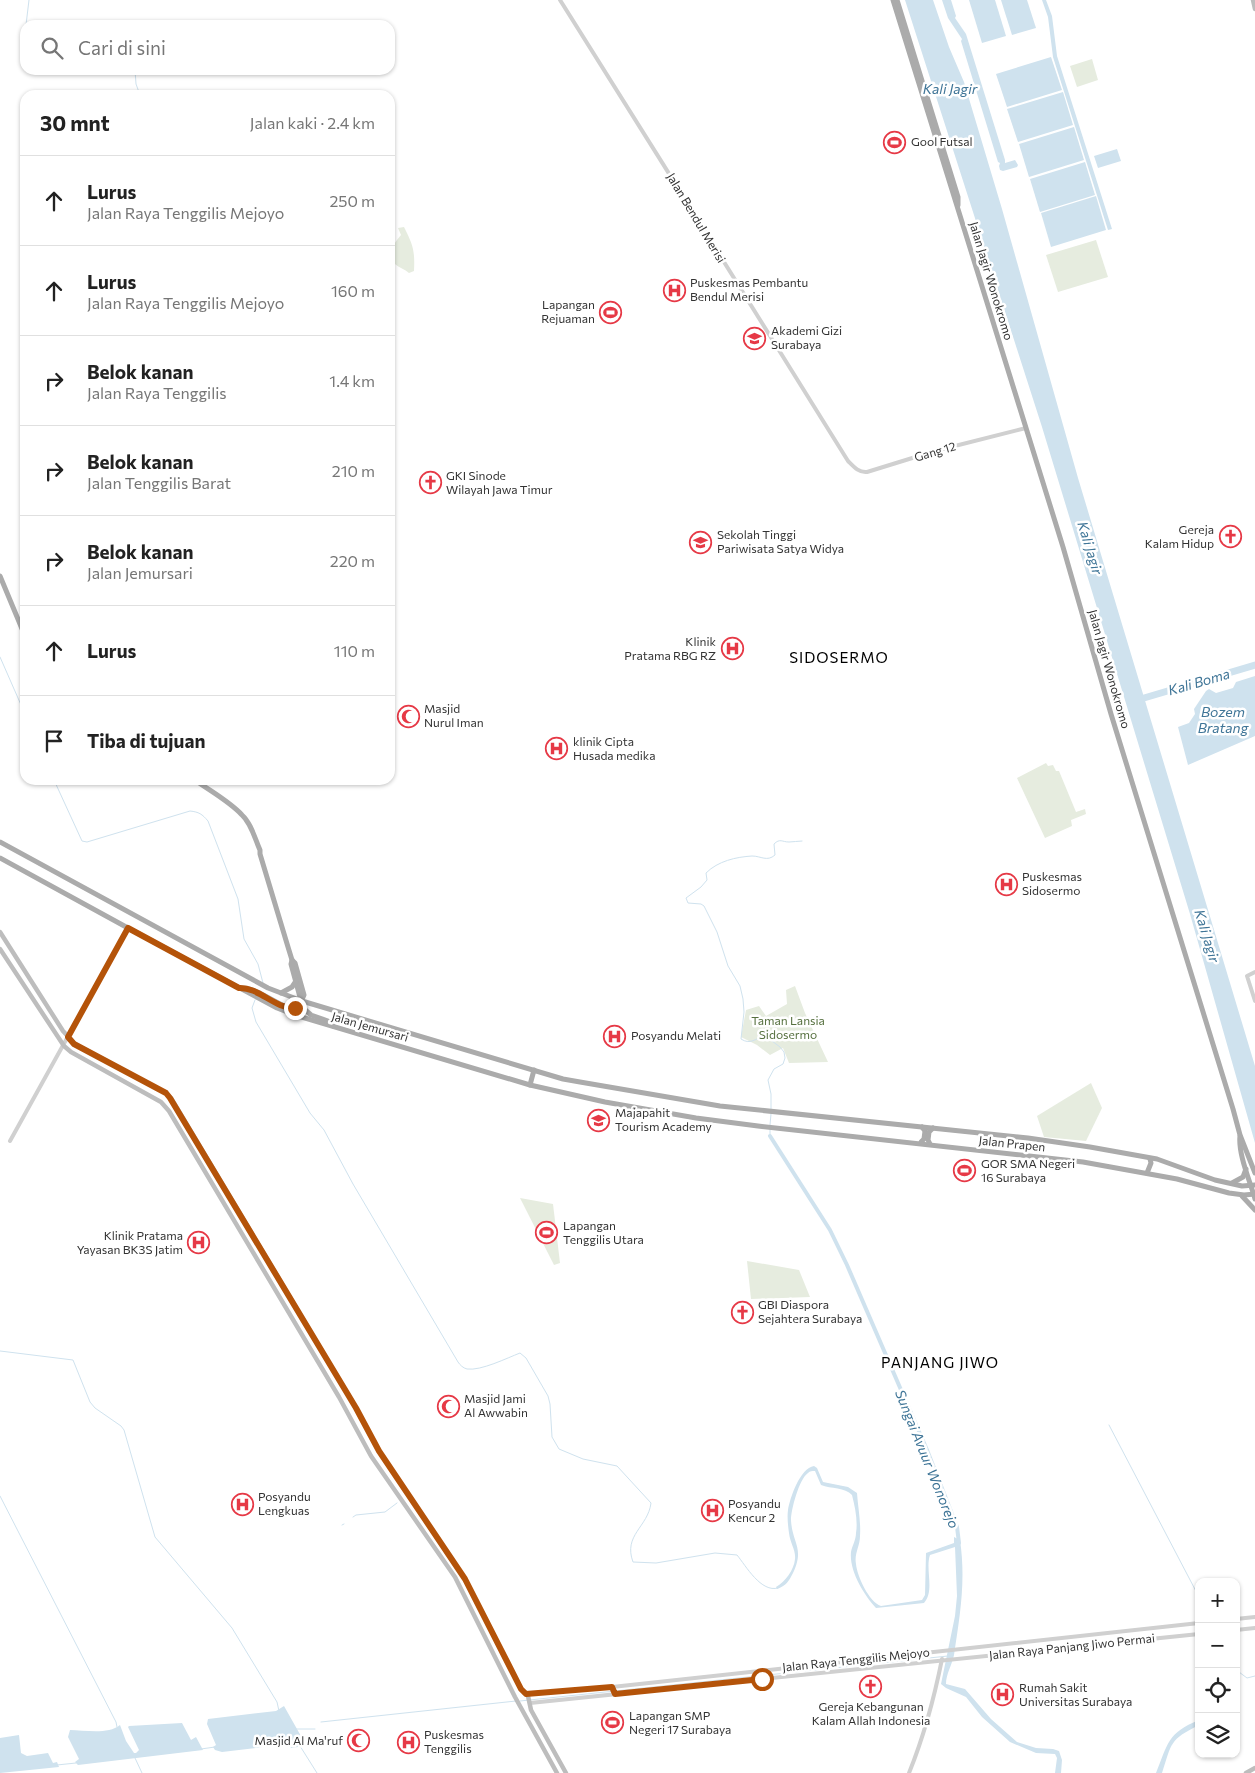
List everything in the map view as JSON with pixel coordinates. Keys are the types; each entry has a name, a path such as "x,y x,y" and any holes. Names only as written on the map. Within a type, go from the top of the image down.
{"main road":[{"name":"Jalan Jagir Wonokromo","path":"893,0 958,197 958,208 1063,546 1111,714 1240,1135 1255,1174"},
{"name":"Jalan Jagir Wonokromo","path":"897,0 921,83"},
{"path":"1253,0 1255,8"},
{"path":"0,576 20,624"},
{"path":"0,858 239,988 292,1009 298,1007 302,1001 304,990 295,963 292,960 260,850 251,829 243,815 201,785"},
{"name":"Jalan Jemursari","path":"0,842 257,982 302,1001 563,1079 720,1106 766,1110"},
{"path":"0,932 74,1044 166,1093 206,1155 366,1425 379,1451 462,1574 521,1689 528,1698 531,1710 566,1773"},
{"path":"0,949 64,1046 71,1052 161,1102 169,1111 339,1397 371,1456 455,1577 502,1671 557,1773"},
{"path":"292,960 291,964 303,1008 308,1013 328,1021 333,1027"},
{"path":"281,993 292,987 296,981"},
{"name":"Jalan Jemursari","path":"260,997 295,1015 530,1085 605,1102 696,1118 766,1126"},
{"path":"530,1085 534,1070"},
{"name":"Jalan Prapen","path":"766,1110 927,1130 1028,1138 1090,1146 1150,1161 1172,1164 1209,1179 1230,1184 1253,1185"},
{"name":"Jalan Prapen","path":"766,1126 926,1141 1083,1162 1148,1172 1255,1196"},
{"path":"926,1141 927,1130"},
{"name":"Jalan Jagir Wonokromo","path":"1240,1135 1239,1142 1255,1196"},
{"path":"198,1159 206,1155"},
{"path":"1148,1172 1150,1161"},
{"path":"1230,1184 1241,1179 1246,1169"},
{"path":"1240,1194 1255,1210"},
{"path":"281,1301 286,1300 289,1296"},
{"path":"339,1397 347,1393"},
{"path":"468,1605 476,1602"},
{"path":"502,1671 510,1668"},
{"path":"549,1760 556,1756"},
{"path":"1246,1773 1255,1768"}],"street":[{"name":"Jalan Bendul Merisi","path":"560,0 848,461"},
{"name":"Gang 12","path":"848,461 858,470 867,472 936,451 1026,428"},
{"path":"10,1140 128,928"},
{"path":"1255,972 1247,976 1255,1001"},
{"path":"1240,1619 1255,1617"},
{"name":"Jalan Raya Panjang Jiwo Permai","path":"947,1649 1195,1623"},
{"path":"1171,1626 1170,1632 1173,1637"},
{"path":"1158,1627 1163,1633 1161,1638"},
{"path":"1240,1630 1255,1628"},
{"name":"Jalan Raya Panjang Jiwo Permai","path":"944,1659 1195,1634"},
{"path":"1068,1637 1070,1648"},
{"path":"1060,1638 1062,1648"},
{"name":"Jalan Raya Tenggilis Mejoyo","path":"528,1698 736,1677 947,1649"},
{"path":"909,1773 922,1741 944,1659"},
{"name":"Jalan Raya Tenggilis Mejoyo","path":"528,1698 944,1659"}],"green space":[{"path":"1092,59 1098,80 1077,87 1070,66"},
{"path":"404,227 414,253 414,271 409,273 395,264 395,244 401,235 398,228"},
{"path":"1096,240 1108,277 1058,292 1046,255"},
{"path":"1046,763 1048,766 1053,765 1056,771 1059,771 1076,812 1085,809 1086,814 1071,820 1072,826 1045,838 1017,778"},
{"name":"Taman Lansia Sidosermo","path":"795,986 805,1013 828,1062 789,1063 783,1048 770,1055 757,1045 741,1037 746,1010 759,1006 766,1016 787,1004 786,990"},
{"path":"1091,1083 1102,1108 1086,1141 1044,1137 1037,1116"},
{"name":"Lapangan Tenggilis Utara","path":"520,1198 553,1204 560,1263 554,1265"},
{"path":"747,1261 799,1270 810,1297 751,1299"}],"water":[{"name":"Kali Jagir","path":"905,0 933,0 949,47 964,82 1078,478 1255,1066 1255,1143 1190,914 1042,427"},
{"path":"942,0 951,0 955,18 966,34 1005,163 1015,160 1018,165 1017,167 1003,171 1000,170 1000,163 998,162 961,41 962,39 948,18"},
{"path":"969,0 995,0 1006,36 982,43"},
{"path":"1001,0 1027,0 1036,28 1012,35"},
{"path":"1042,0 1046,0 1052,16 1057,56 1112,229 1108,230 1053,57 1048,17"},
{"path":"1051,57 1062,90 1007,107 996,74"},
{"path":"1063,92 1073,125 1018,142 1007,109"},
{"path":"1074,127 1084,160 1029,177 1019,144"},
{"path":"1117,149 1121,161 1098,168 1094,156"},
{"path":"1085,162 1095,195 1040,212 1030,179"},
{"path":"1096,196 1106,230 1051,247 1041,213"},
{"name":"Bozem Bratang","path":"1255,676 1255,736 1188,765 1178,727 1189,723 1195,714 1194,709 1209,689 1216,693 1233,688 1236,682"},
{"path":"814,1466 817,1468 823,1482 848,1487 857,1493 860,1540 856,1557 857,1569 861,1582 877,1604 881,1606 922,1600 925,1595 926,1553 954,1543 954,1537 960,1540 962,1555 961,1598 954,1655 946,1684 965,1689 991,1719 1017,1742 1036,1748 1059,1751 1062,1760 1061,1773 1055,1773 1057,1758 1055,1754 1036,1753 1010,1742 982,1717 966,1697 941,1684 955,1616 957,1596 955,1547 930,1555 928,1567 929,1592 924,1603 876,1608 862,1590 852,1567 851,1552 857,1524 852,1495 842,1489 821,1485 815,1471 811,1471 802,1481 791,1515 798,1551 796,1564 789,1581 777,1589 776,1587 786,1579 791,1571 795,1559 788,1521 791,1498 796,1484 804,1472"},
{"path":"284,1706 305,1746 291,1748 288,1744 222,1752 215,1750 213,1747 216,1745 207,1724 208,1719 276,1711"},
{"path":"1195,1722 1195,1727 1173,1743 1162,1773 1156,1773 1170,1740 1188,1725"},
{"path":"182,1723 191,1740 196,1737 203,1750 78,1765 75,1762 79,1759 68,1737 70,1730 103,1731 120,1725 126,1741 134,1753 136,1753 139,1750 129,1726"},
{"path":"19,1735 21,1753 27,1756 48,1753 53,1763 57,1762 59,1767 0,1773 0,1738"}],"waterway":[{"path":"27,20 29,0"},
{"path":"135,75 138,90"},
{"path":"0,657 20,703"},
{"name":"Kali Boma","path":"1144,698 1255,665"},
{"path":"56,785 82,841 87,842 190,811 204,817 208,821 238,899 244,939 258,964 263,983"},
{"path":"771,1110 771,1094 768,1080 774,1069 783,1064 784,1052 764,1035 756,1040 744,1041 741,1039 744,1012 740,986 728,966 717,932 704,906 688,903 686,898 707,880 706,873 722,863 752,856 769,858 775,855 774,844 778,841 802,841"},
{"path":"255,1000 252,1008 256,1022 310,1113 324,1130 353,1184 459,1363 467,1369 473,1369 494,1364 520,1353 526,1358 548,1396 552,1437 559,1449 583,1459 617,1466 651,1503 646,1519 631,1545 633,1562 656,1563 715,1553 737,1555 749,1572 760,1583 772,1588 778,1588"},
{"path":"770,1125 771,1114"},
{"name":"Sungai Avuur Wonorejo","path":"770,1129 770,1136"},
{"name":"Sungai Avuur Wonorejo","path":"770,1136 830,1230 847,1265 927,1450 957,1527 959,1543"},
{"path":"0,1351 73,1360 90,1402 124,1430 155,1537 232,1628 277,1702 279,1711"},
{"path":"1109,1425 1195,1589"},
{"path":"0,1496 117,1727"},
{"path":"353,1517 356,1515 385,1512 397,1503"},
{"path":"520,1701 948,1656"},
{"path":"1237,1668 1247,1678 1255,1676"},
{"path":"321,1722 516,1701"},
{"path":"296,1729 315,1729"},
{"path":"300,1746 317,1773"},
{"path":"201,1749 215,1747"},
{"path":"135,1758 142,1773"},
{"path":"57,1765 76,1763"}],"place":[{"name":"Gool Futsal","path":"895,142"},
{"name":"Puskesmas Pembantu Bendul Merisi","path":"674,290"},
{"name":"Lapangan Rejuaman","path":"611,312"},
{"name":"Akademi Gizi Surabaya","path":"755,338"},
{"name":"GKI Sinode Wilayah Jawa Timur","path":"430,483"},
{"name":"Gereja Kalam Hidup","path":"1230,537"},
{"name":"Sekolah Tinggi Pariwisata Satya Widya","path":"701,542"},
{"name":"Klinik Pratama RBG RZ","path":"732,649"},
{"name":"Masjid Nurul Iman","path":"408,716"},
{"name":"klinik Cipta Husada medika","path":"557,749"},
{"name":"Puskesmas Sidosermo","path":"1006,884"},
{"name":"Posyandu Melati","path":"615,1036"},
{"name":"Majapahit Tourism Academy","path":"599,1120"},
{"name":"GOR SMA Negeri 16 Surabaya","path":"965,1171"},
{"name":"Lapangan Tenggilis Utara","path":"547,1233"},
{"name":"Klinik Pratama Yayasan BK3S Jatim","path":"199,1243"},
{"name":"GBI Diaspora Sejahtera Surabaya","path":"742,1312"},
{"name":"Masjid Jami Al Awwabin","path":"448,1406"},
{"name":"Posyandu Lengkuas","path":"242,1504"},
{"name":"Posyandu Kencur 2","path":"712,1511"},
{"name":"Gereja Kebangunan Kalam Allah Indonesia","path":"871,1686"},
{"name":"Rumah Sakit Universitas Surabaya","path":"1003,1695"},
{"name":"Lapangan SMP Negeri 17 Surabaya","path":"613,1723"},
{"name":"Masjid Al Ma'ruf","path":"359,1741"},
{"name":"Puskesmas Tenggilis","path":"408,1742"}],"district":[{"name":"SIDOSERMO","path":"839,658"},
{"name":"PANJANG JIWO","path":"940,1363"}],"route":[{"path":"295,1008 292,1009 278,1004 245,988 239,988 128,928 68,1037 74,1044 166,1093 170,1098 206,1155 356,1408 379,1451 462,1574 521,1689 526,1694 612,1687 615,1694 762,1679"}]}
